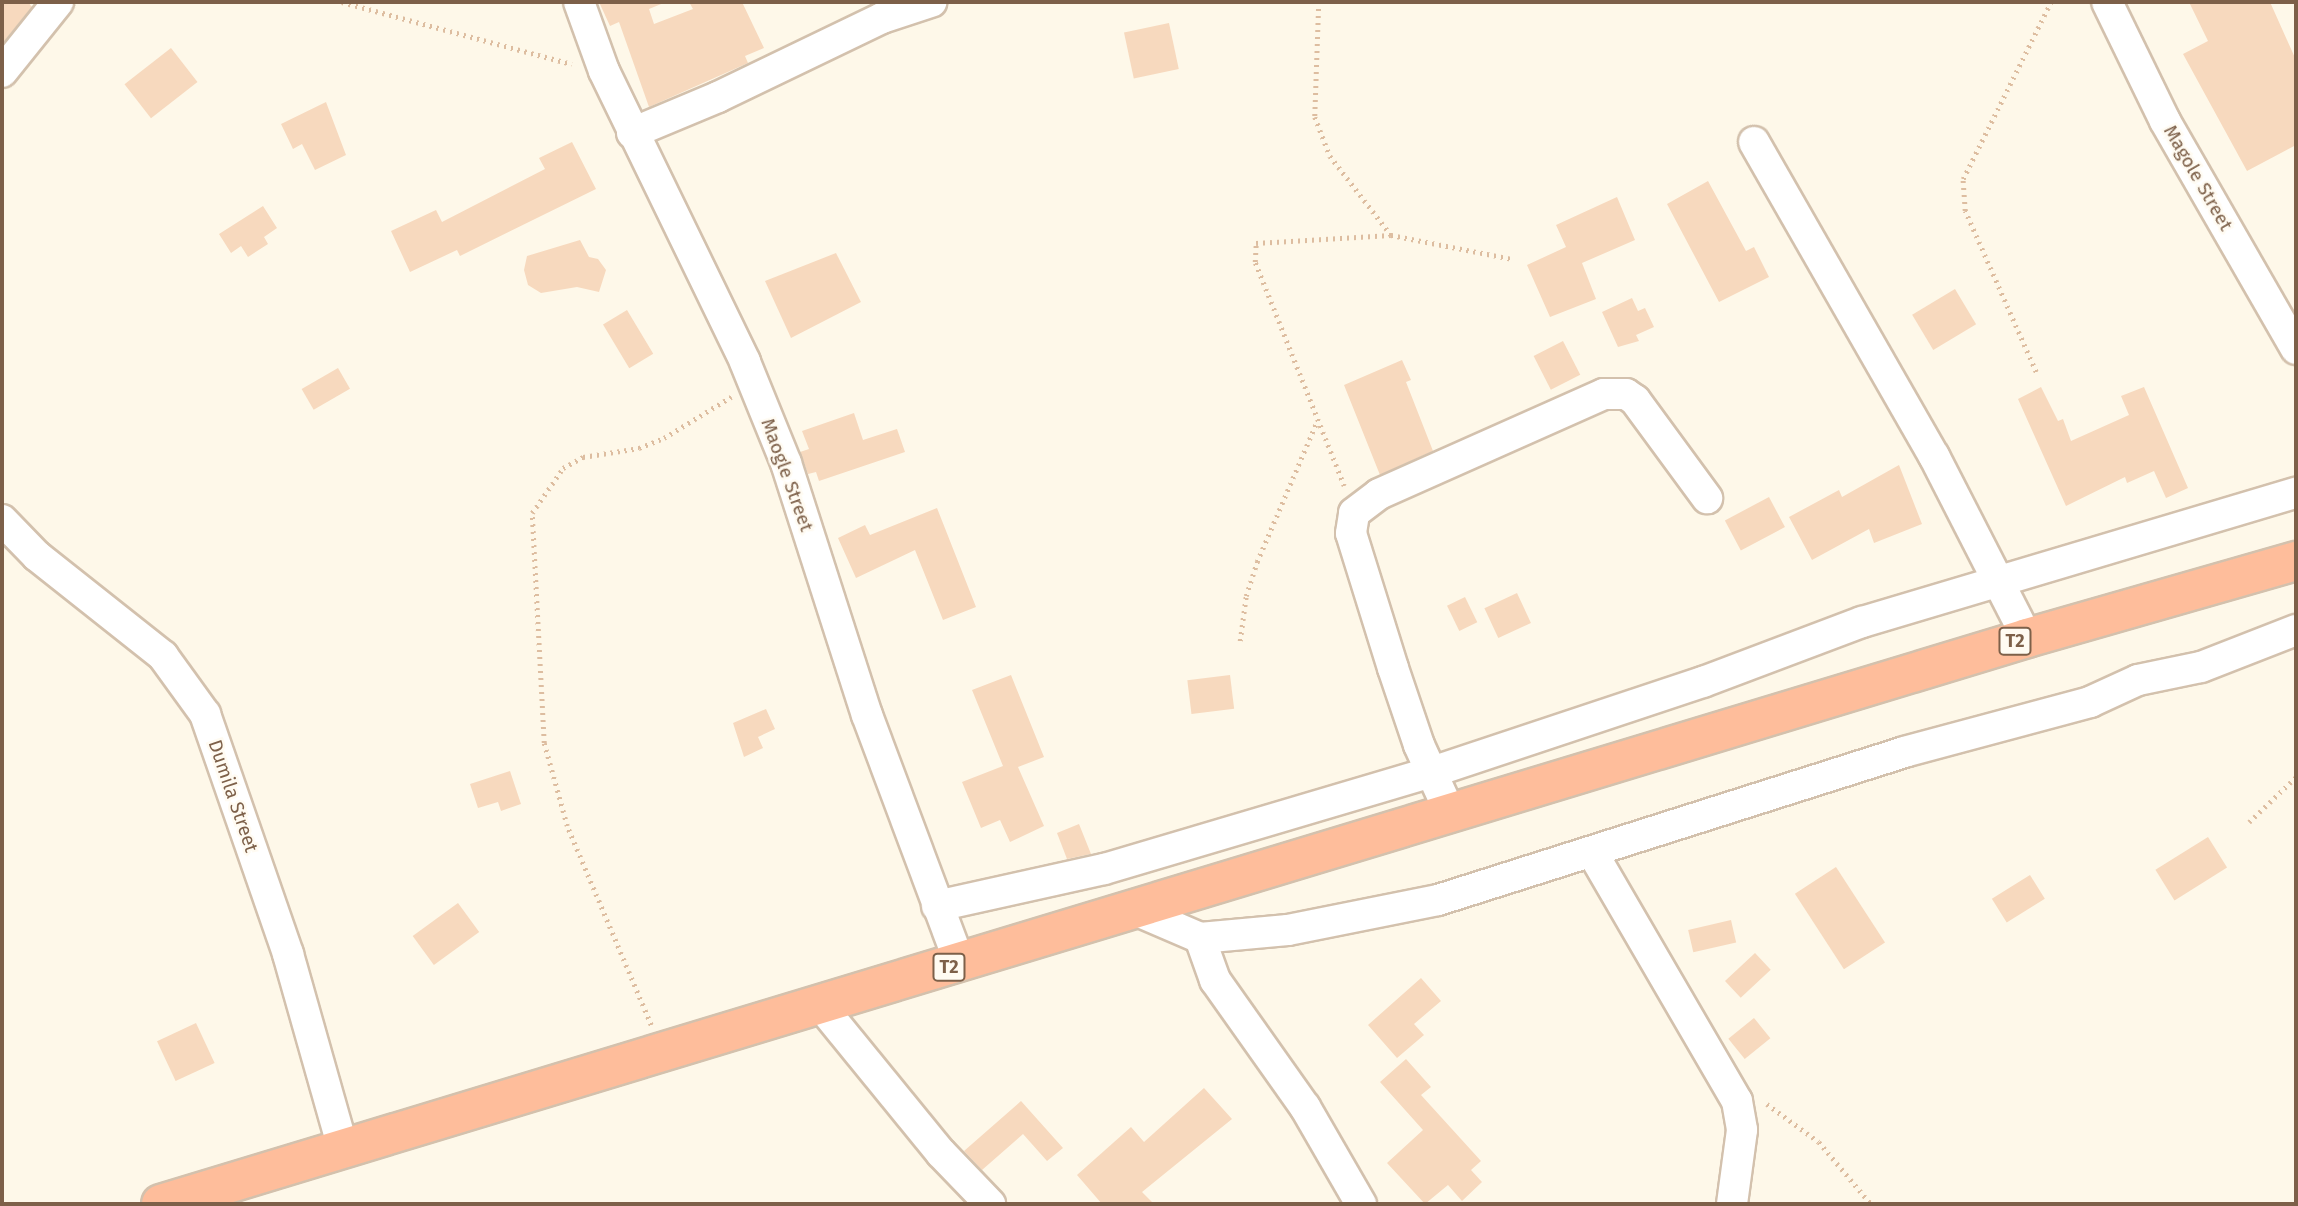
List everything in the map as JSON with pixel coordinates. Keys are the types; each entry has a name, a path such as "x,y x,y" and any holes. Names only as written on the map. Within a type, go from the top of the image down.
{"highway":[{"name":"T2","path":"162,1204 1135,911 2027,638 2296,561"}],"street":[{"path":"2,72 58,2"},
{"name":"Maogle Street","path":"579,2 604,71 752,382 786,463 867,715 960,964"},
{"path":"632,133 718,97 882,18 931,2"},
{"name":"Magole Street","path":"2107,2 2165,121 2296,349"},
{"path":"1754,142 1934,456 2027,638"},
{"path":"1451,815 1432,772 1363,572 1352,533 1354,513 1378,494 1604,394 1626,394 1635,400 1707,498"},
{"path":"937,906 1104,869 1432,772 1703,682 1862,622 2296,493"},
{"name":"Dumila Street","path":"2,520 37,556 163,656 205,714 288,954 343,1149"},
{"path":"1135,911 1200,938 1287,930 1438,900 1904,752 2090,702 2138,680 2201,667 2296,630"},
{"path":"1592,852 1728,1082 1742,1130 1732,1204"},
{"path":"1200,938 1215,980 1305,1107 1361,1204"},
{"path":"821,1006 941,1153 990,1204"}],"path":[{"path":"342,2 604,71"},
{"path":"1319,2 1315,117 1330,156 1391,235"},
{"path":"2036,372 1965,211 1963,179 2051,2"},
{"path":"1354,513 1255,262 1256,243 1391,235 1512,259"},
{"path":"663,1054 567,826 544,743 532,513 563,468 583,457 639,448 664,438 752,382"},
{"path":"1240,641 1246,596 1257,562 1318,420"},
{"path":"2249,822 2296,777"},
{"path":"1728,1082 1809,1134 1871,1204"}],"building":[{"path":"2,2 28,2 32,7 2,44"},
{"path":"599,2 666,2 649,9 654,24 693,9 689,2 742,2 764,48 745,56 748,63 649,107 619,22 610,26"},
{"path":"2189,2 2270,2 2296,60 2296,145 2247,171 2183,54 2208,41"},
{"path":"1169,23 1179,69 1134,79 1124,33"},
{"path":"171,48 197,82 151,118 125,84"},
{"path":"326,102 346,155 315,170 302,144 293,149 281,124"},
{"path":"572,142 596,189 460,256 457,250 410,272 391,231 436,210 442,222 545,169 539,158"},
{"path":"1708,181 1746,251 1754,247 1769,277 1719,302 1667,204"},
{"path":"1617,197 1635,240 1582,263 1596,299 1550,317 1527,265 1566,247 1556,225"},
{"path":"263,206 277,228 264,237 268,244 248,257 241,246 231,253 219,234"},
{"path":"580,240 589,257 598,259 606,270 599,292 577,287 541,293 528,285 524,270 527,256"},
{"path":"836,253 861,302 791,338 765,281"},
{"path":"1955,289 1976,324 1933,350 1912,315"},
{"path":"1632,298 1638,311 1645,308 1654,327 1636,335 1639,341 1618,347 1602,312"},
{"path":"627,310 653,354 629,368 603,324"},
{"path":"1563,341 1580,375 1551,390 1534,356"},
{"path":"1402,360 1411,380 1406,382 1433,451 1380,475 1344,385"},
{"path":"338,368 350,389 314,410 302,389"},
{"path":"2041,387 2058,421 2063,419 2071,441 2129,415 2121,396 2144,387 2188,488 2166,498 2154,471 2127,483 2125,477 2066,506 2018,399"},
{"path":"854,413 863,440 897,429 905,452 819,481 816,472 808,474 800,452 809,449 802,431"},
{"path":"1899,465 1922,524 1874,543 1869,529 1812,560 1789,517 1839,490 1842,497"},
{"path":"1769,497 1785,527 1741,550 1725,520"},
{"path":"937,508 976,607 943,620 915,550 856,578 838,538 865,525 870,535"},
{"path":"1517,593 1531,623 1498,638 1484,608"},
{"path":"1465,597 1477,622 1459,631 1447,606"},
{"path":"1011,675 1044,757 1018,767 1044,826 1010,842 1000,820 981,828 962,782 1003,766 972,690"},
{"path":"1230,675 1234,709 1191,714 1187,680"},
{"path":"766,709 775,729 758,737 763,748 744,757 733,723"},
{"path":"510,771 521,804 501,811 498,802 478,808 470,784"},
{"path":"1079,824 1091,854 1067,859 1057,833"},
{"path":"2208,837 2227,868 2174,900 2155,870"},
{"path":"1836,867 1885,942 1844,969 1795,894"},
{"path":"2030,875 2045,899 2007,923 1992,899"},
{"path":"458,903 479,932 434,965 413,936"},
{"path":"1731,920 1736,942 1693,952 1688,930"},
{"path":"1755,953 1771,970 1741,998 1725,981"},
{"path":"1421,978 1441,1001 1414,1024 1424,1035 1397,1058 1368,1025"},
{"path":"1754,1018 1770,1038 1745,1059 1728,1039"},
{"path":"196,1023 215,1063 176,1081 157,1041"},
{"path":"1406,1059 1431,1087 1421,1095 1481,1161 1471,1170 1482,1182 1462,1201 1448,1185 1425,1204 1387,1163 1423,1130 1380,1082"},
{"path":"1204,1088 1232,1119 1142,1192 1154,1204 1102,1204 1077,1175 1131,1127 1144,1142"},
{"path":"1021,1101 1063,1148 1047,1161 1023,1134 982,1170 964,1151"}]}
